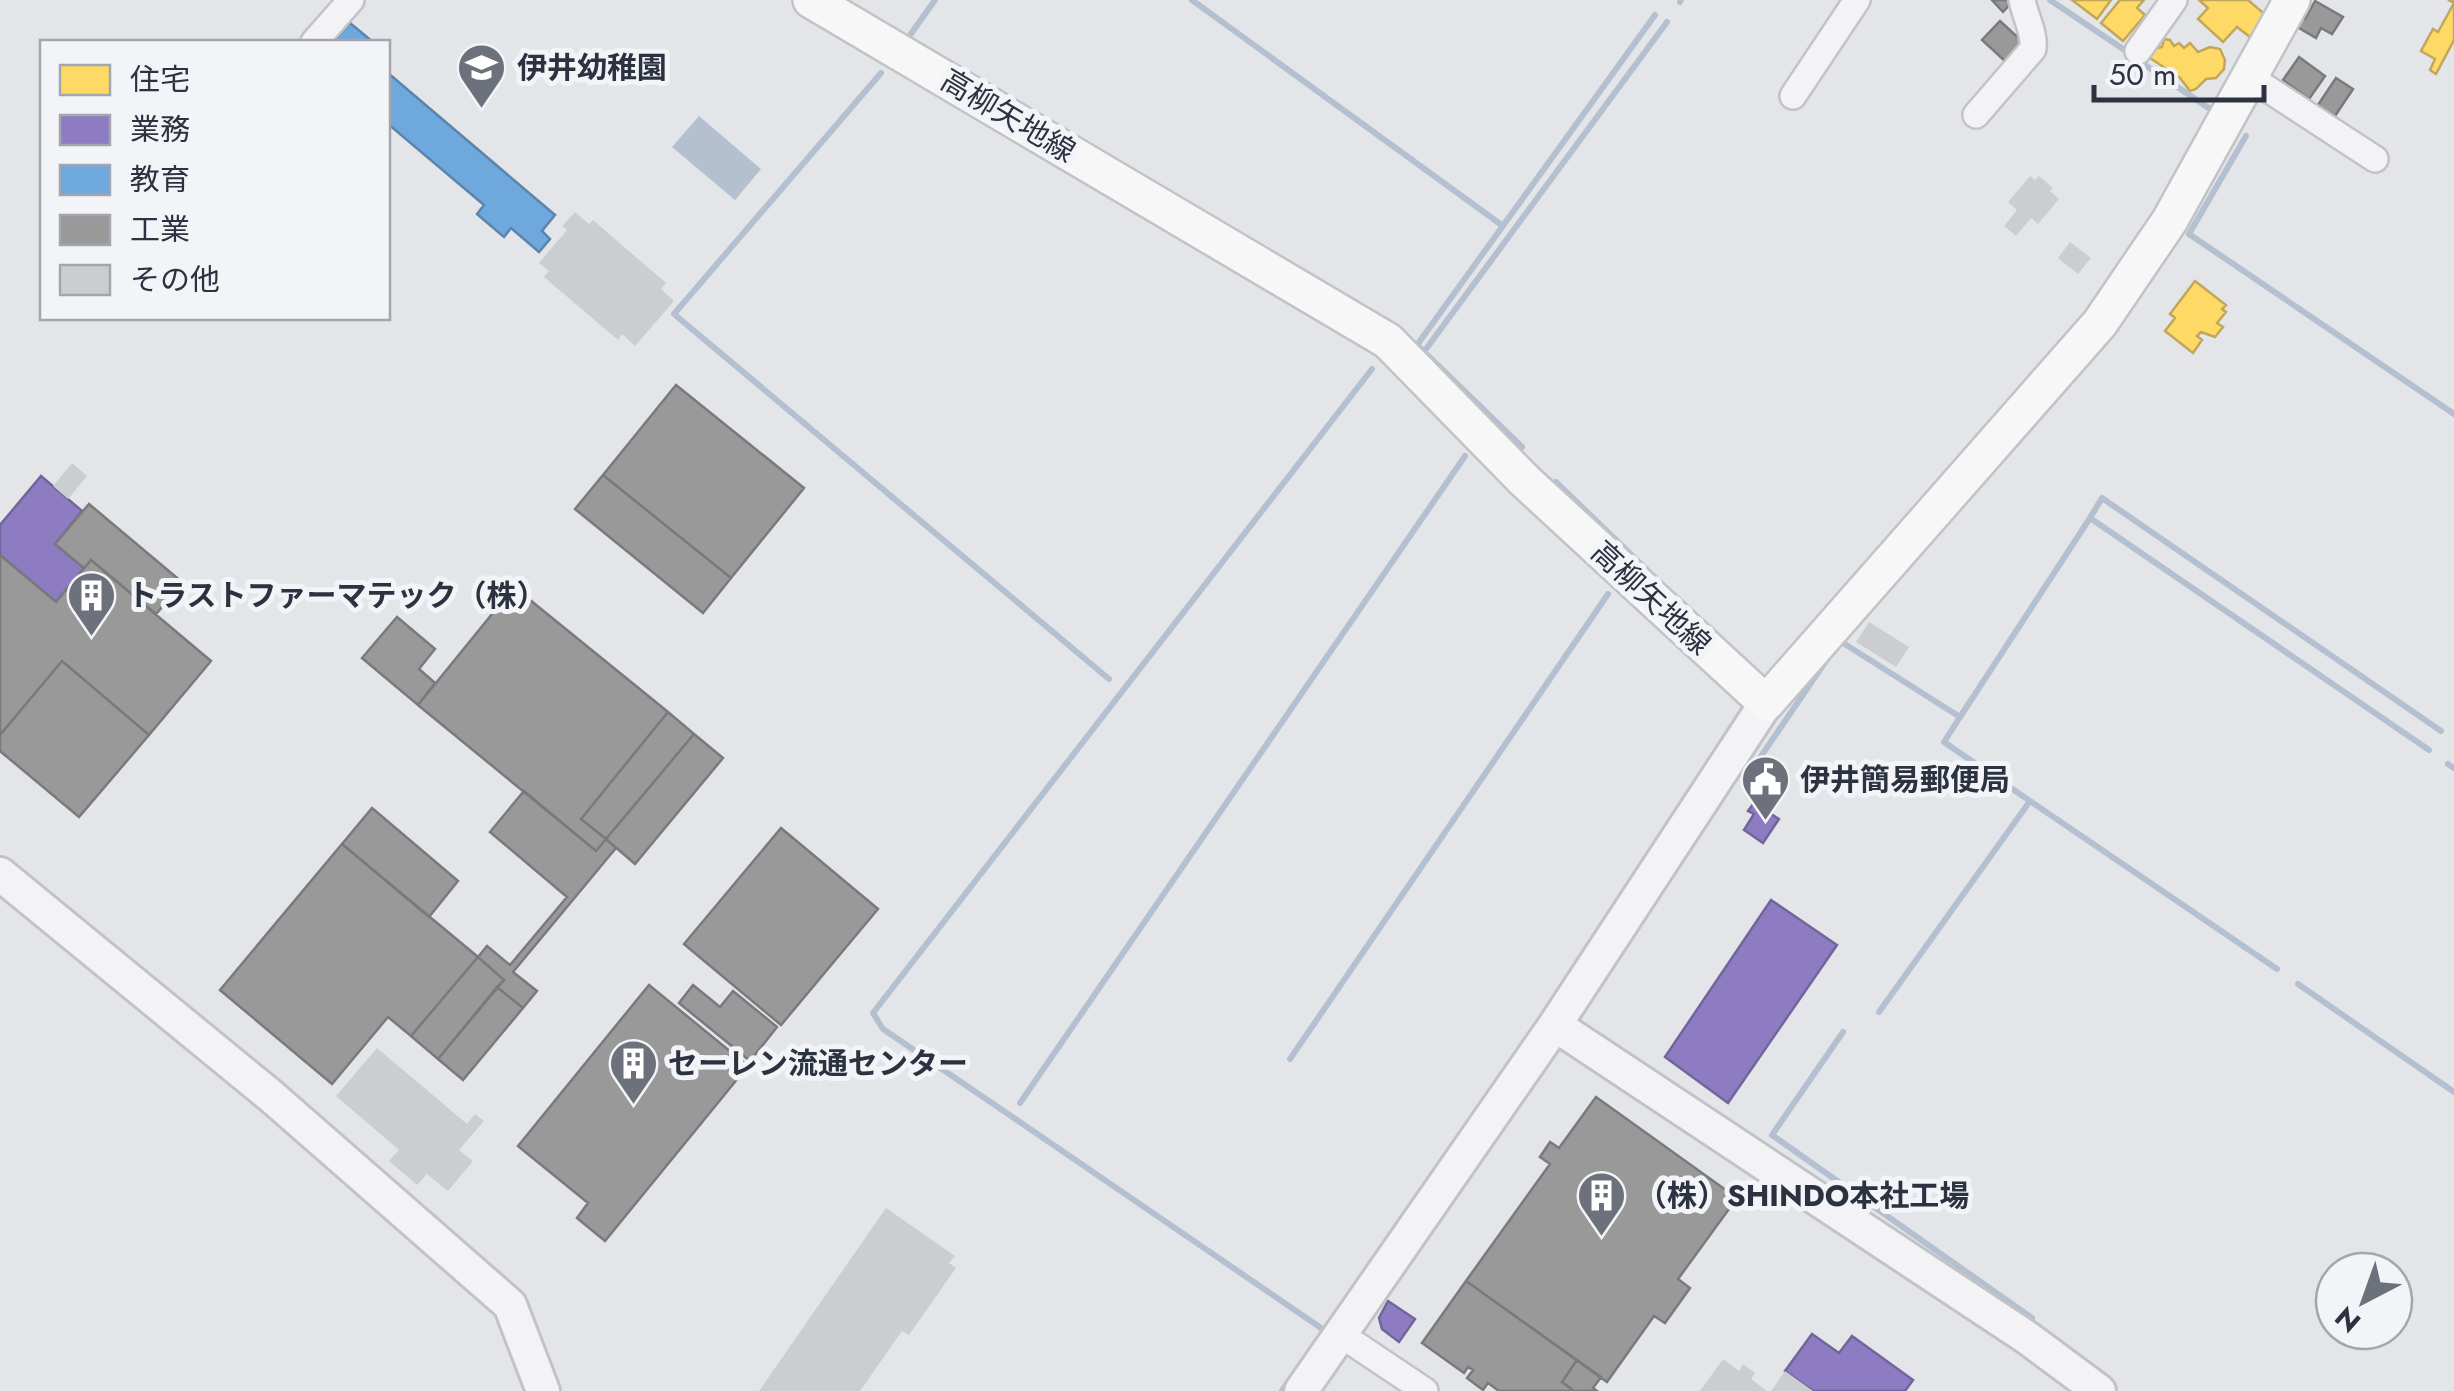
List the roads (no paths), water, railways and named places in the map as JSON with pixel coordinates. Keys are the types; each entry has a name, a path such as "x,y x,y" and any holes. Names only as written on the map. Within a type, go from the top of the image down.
{"main road":[{"name":"高柳矢地線","path":"811,0 1388,341 1525,481 1766,704"},
{"path":"1766,704 2100,323 2170,220 2292,0"}],"street":[{"path":"316,40 351,0"},
{"path":"1794,96 1857,0"},
{"path":"1976,114 2032,48 2034,39 2022,0"},
{"path":"2138,51 2174,0"},
{"path":"2250,78 2375,159"},
{"path":"1301,1391 1555,1025 1766,704"},
{"path":"0,874 271,1096 510,1305 542,1391"},
{"path":"1555,1025 2029,1339 2099,1391"},
{"path":"1340,1334 1425,1391"}],"water":[{"path":"699,116 761,169 735,200 672,147"}],"waterway":[{"path":"908,38 935,0"},
{"path":"1192,0 1503,226"},
{"path":"2050,0 2129,53"},
{"path":"1522,447 1417,345 1655,15"},
{"path":"1426,349 1667,22"},
{"path":"2142,63 2213,111"},
{"path":"881,73 674,314 1109,679"},
{"path":"2246,136 2189,234 2454,414"},
{"path":"1011,1116 883,1029 873,1013 1372,369"},
{"path":"1020,1103 1465,456"},
{"path":"1556,482 1647,570"},
{"path":"2090,518 2102,498 2441,731"},
{"path":"1960,717 2090,518 2429,750"},
{"path":"1290,1059 1608,594"},
{"path":"1840,641 1960,717 1944,742 2030,801"},
{"path":"1753,768 1830,655"},
{"path":"2448,764 2454,768"},
{"path":"1879,1012 2030,801 2277,969"},
{"path":"2298,984 2454,1092"},
{"path":"1843,1032 1772,1135 2032,1318"},
{"path":"1011,1116 1324,1330"},
{"path":"1282,1391 1290,1379"}],"place":[{"name":"伊井幼稚園","path":"482,110"},
{"name":"トラストファーマテック（株）","path":"92,638"},
{"name":"伊井簡易郵便局","path":"1765,822"},
{"name":"セーレン流通センター","path":"633,1106"},
{"name":"（株）SHINDO本社工場","path":"1602,1238"}]}
